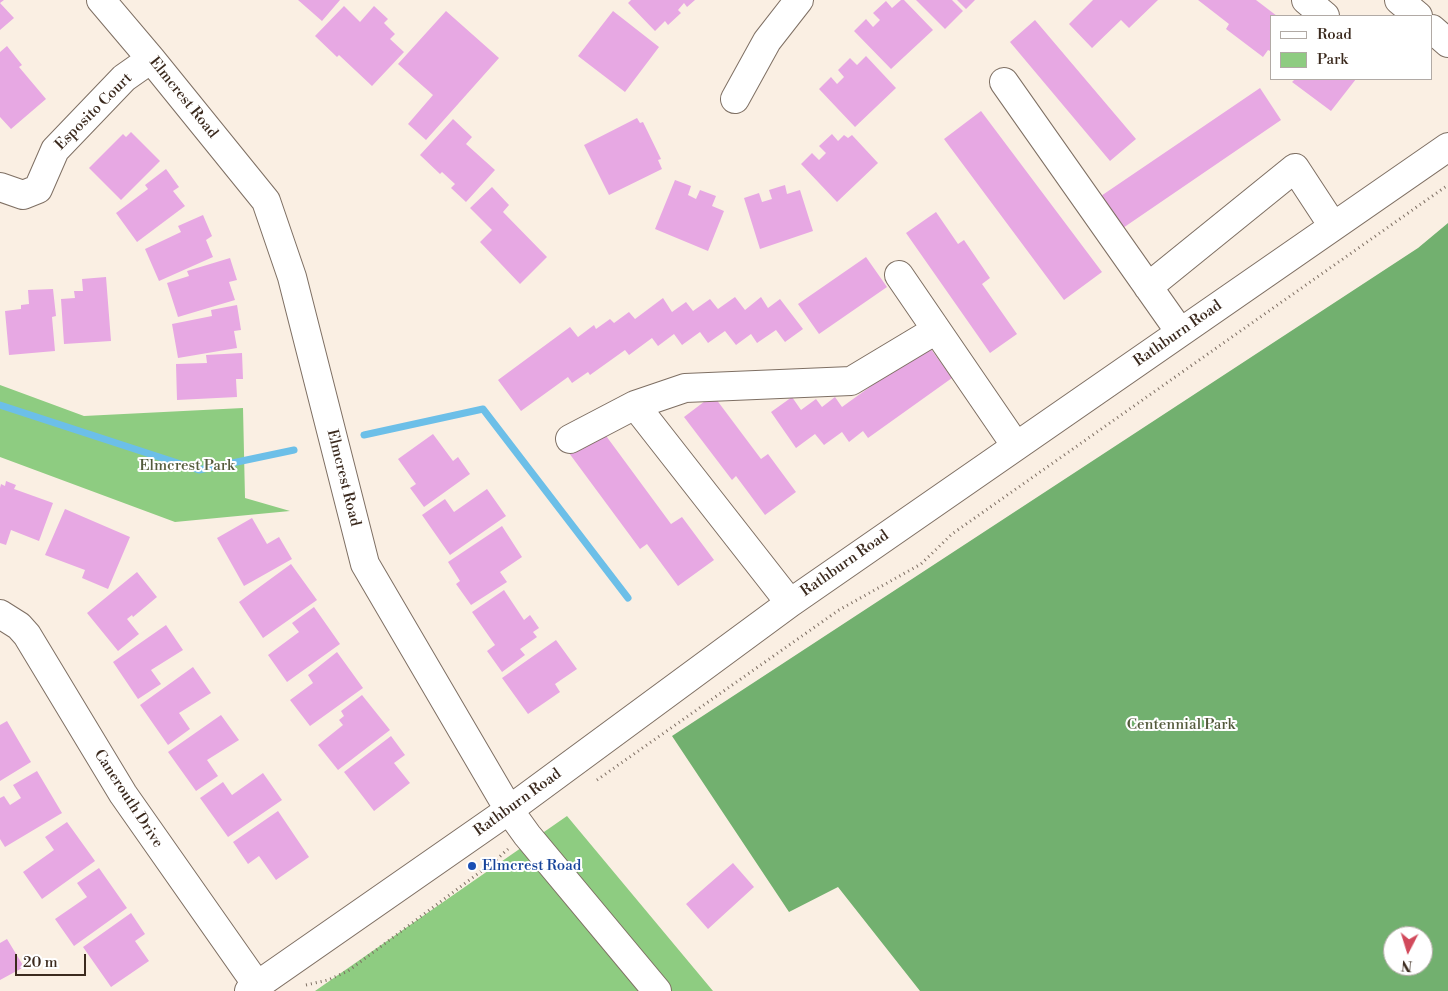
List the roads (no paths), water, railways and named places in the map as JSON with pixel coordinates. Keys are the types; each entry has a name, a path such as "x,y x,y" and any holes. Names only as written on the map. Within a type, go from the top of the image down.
{"street":[{"name":"Elmcrest Road","path":"101,0 266,201 292,277 365,564 509,810 527,835 657,991"},
{"path":"735,99 767,41 799,0"},
{"path":"1306,0 1324,15"},
{"path":"1433,30 1448,43"},
{"name":"Esposito Court","path":"0,187 22,195 38,189 55,150 124,78 151,59"},
{"path":"1004,82 1180,332"},
{"name":"Rathburn Road","path":"253,988 509,810 790,603 1448,147"},
{"path":"1148,287 1294,168 1333,226"},
{"path":"899,275 1016,446"},
{"path":"570,439 635,405 685,388 851,381 936,330"},
{"path":"635,405 790,603"},
{"name":"Canerouth Drive","path":"0,614 19,626 27,635 123,794 253,988"}],"waterway":[{"path":"0,405 199,470 294,450"},
{"path":"364,435 483,409 628,598"}],"place":[{"name":"Elmcrest Road","path":"472,866"}],"park label":[{"name":"Elmcrest Park","path":"187,466"},
{"name":"Centennial Park","path":"1181,725"}]}
